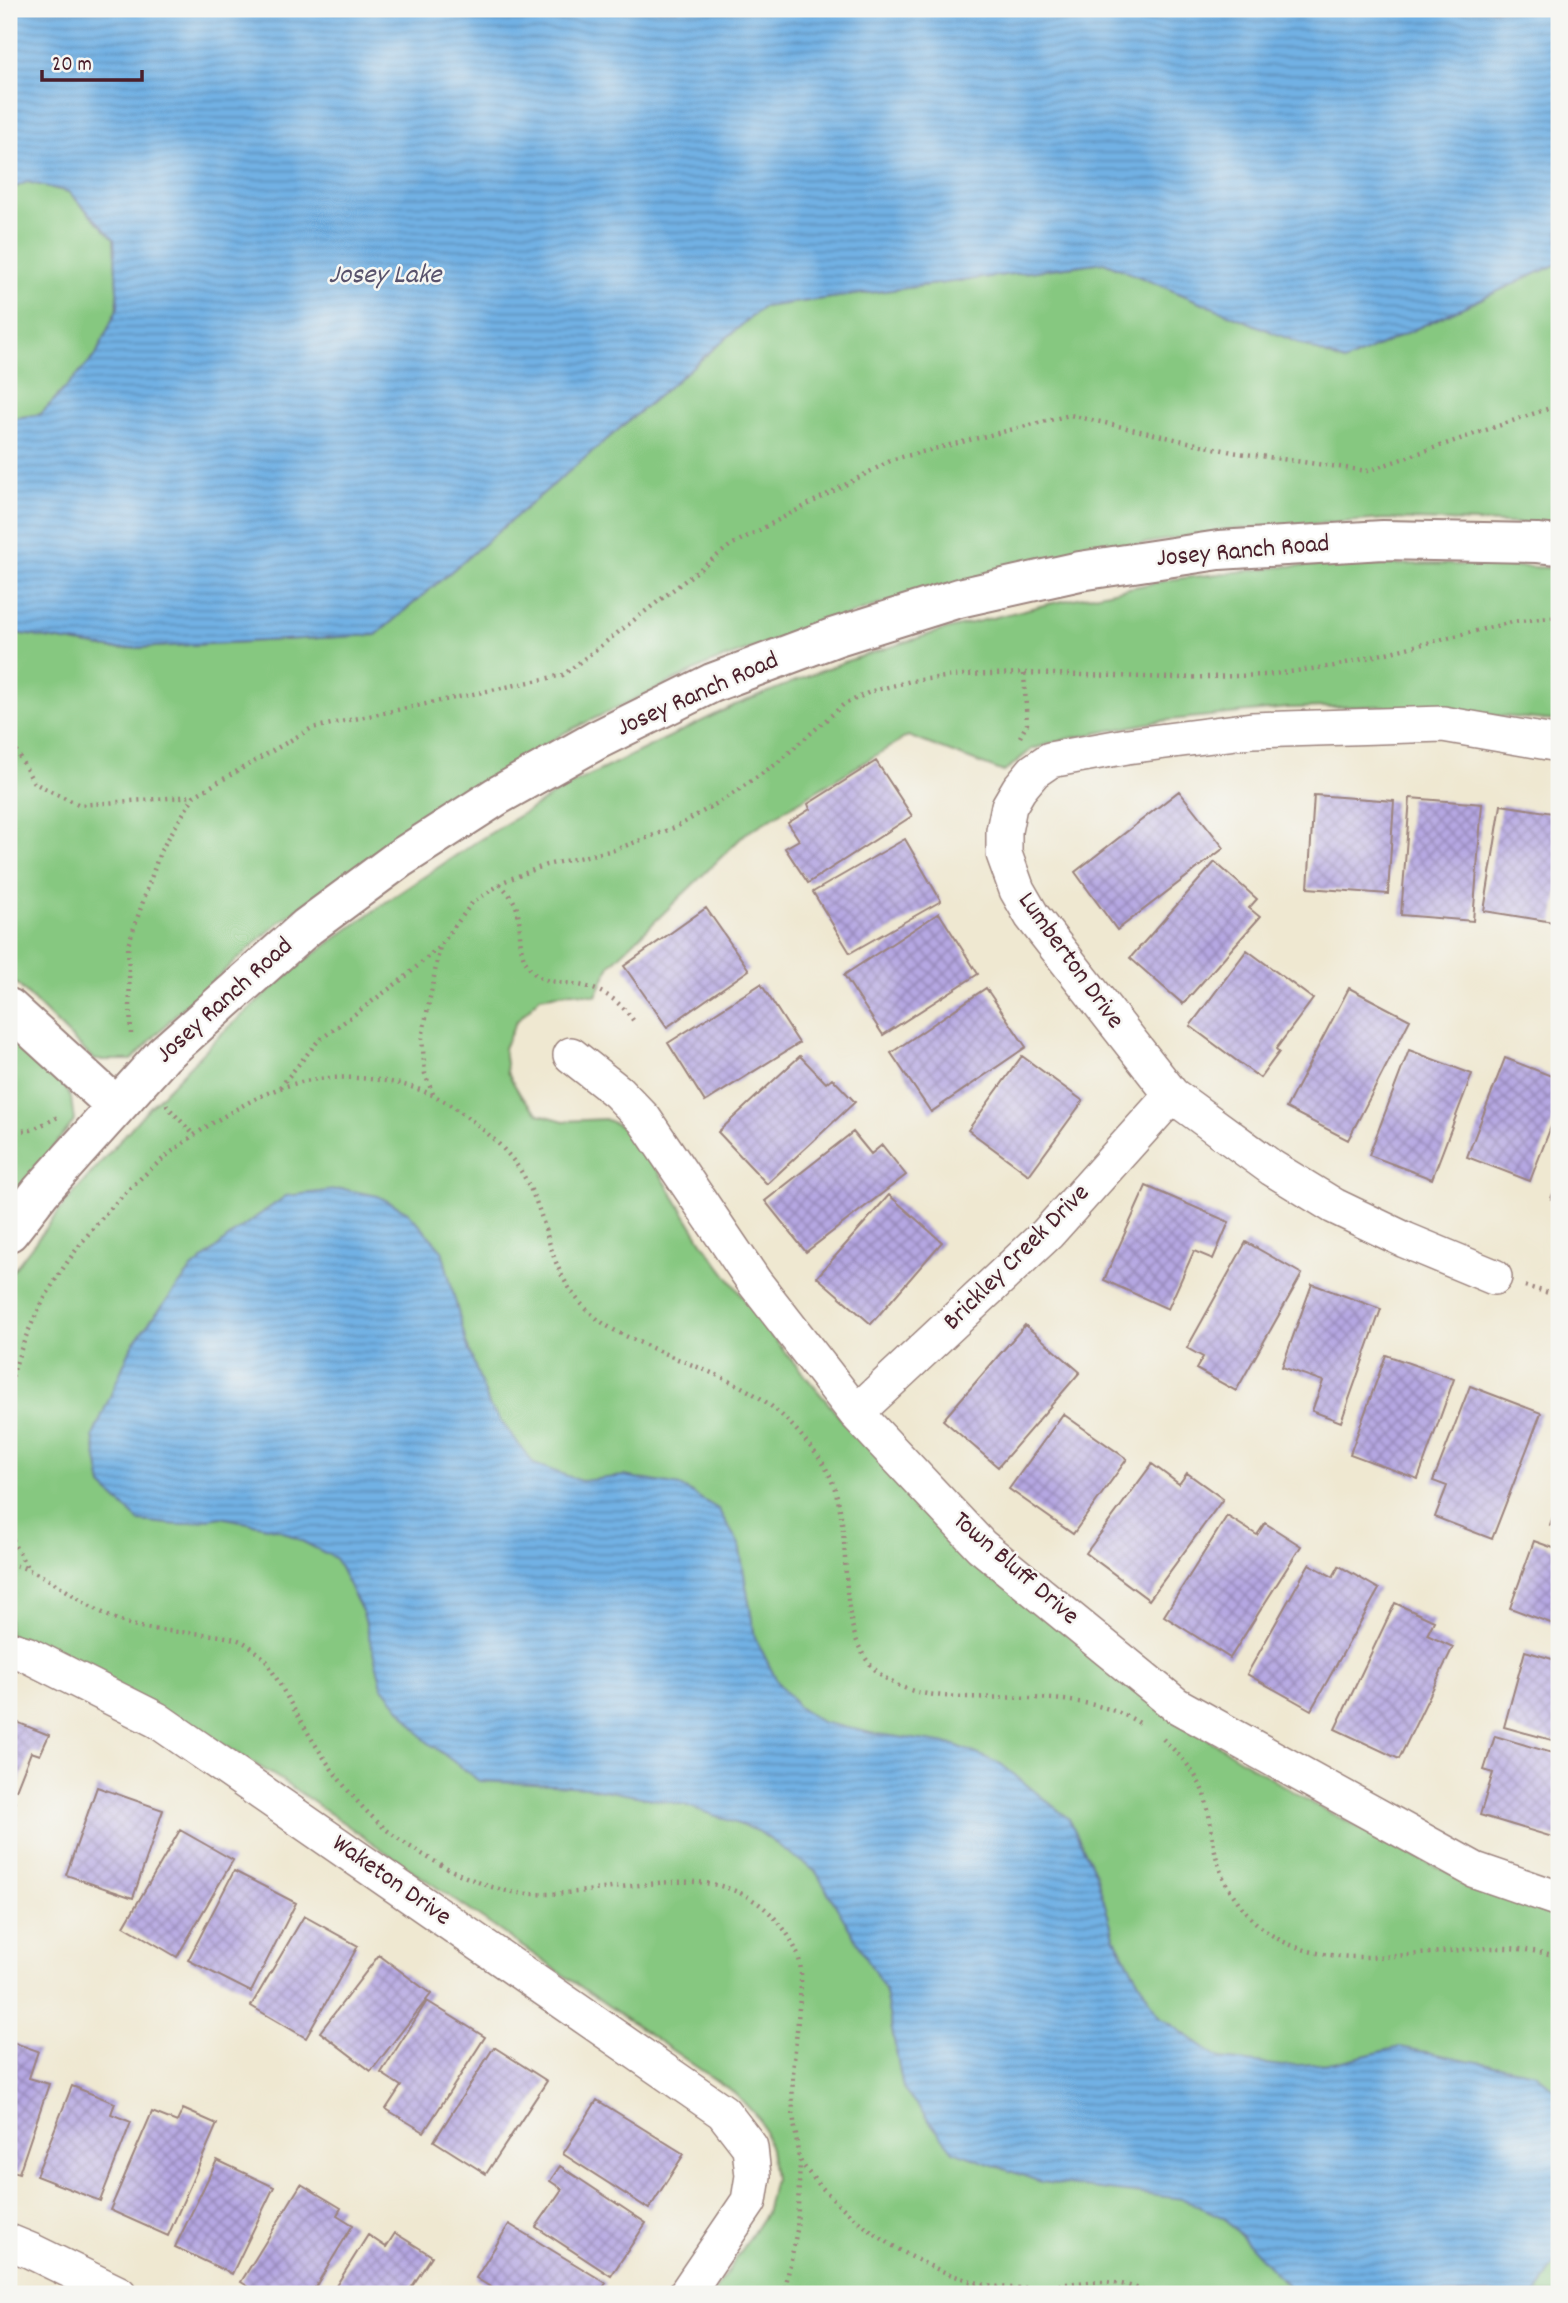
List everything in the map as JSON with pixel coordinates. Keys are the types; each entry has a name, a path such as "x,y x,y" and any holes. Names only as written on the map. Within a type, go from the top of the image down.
{"street":[{"name":"Josey Ranch Road","path":"9,1232 41,1191 163,1055 307,927 399,859 497,796 597,740 712,683 835,637 958,598 1080,571 1219,550 1383,540 1559,545"},
{"name":"Lumberton Drive","path":"1494,1278 1334,1206 1272,1168 1172,1095 1032,916 1017,890 1004,854 1004,831 1009,806 1034,771 1050,760 1127,746 1252,730 1443,724 1559,744"},
{"path":"9,1008 116,1106"},
{"name":"Town Bluff Drive","path":"571,1055 618,1092 644,1119 755,1283 856,1413 981,1546 1177,1705 1475,1870 1559,1899"},
{"name":"Brickley Creek Drive","path":"856,1413 1047,1234 1172,1095"},
{"name":"Waketon Drive","path":"9,1649 26,1654 157,1720 723,2112 750,2147 753,2176 749,2201 686,2294"},
{"path":"9,2242 31,2250 119,2294"}],"path":[{"path":"9,738 34,783 80,805 194,796 312,728 563,675 731,545 894,459 1070,415 1232,452 1367,471 1559,407"},
{"path":"279,1088 318,1041 404,978 440,946 472,903 500,884 546,865 614,850 676,827 776,764 843,705 872,691 962,675 1024,673 1176,678 1266,675 1334,666 1512,622 1559,617"},
{"path":"1016,744 1027,724 1024,673"},
{"path":"128,1040 132,1032 128,945 160,852 194,796"},
{"path":"500,884 515,902 519,943 534,974 549,981 595,989 611,996 635,1023"},
{"path":"434,1095 425,1074 422,1038 440,946"},
{"path":"9,1132 31,1130 62,1115 80,1073"},
{"path":"9,1390 22,1345 38,1311 77,1249 104,1215 144,1173 178,1145 229,1113 279,1088 307,1080 397,1083 434,1095 473,1121 505,1150 526,1179 555,1265 574,1298 599,1321 724,1378 764,1400 790,1423 822,1462 840,1501 852,1628 862,1653 875,1671 891,1683 911,1691 939,1696 1067,1701 1110,1709 1143,1726"},
{"path":"9,1526 15,1546 27,1567"},
{"path":"9,1564 27,1567 122,1622 146,1628 237,1639 256,1650 266,1660 328,1762 354,1797 387,1830 423,1856 466,1878 519,1893 705,1881 731,1889 757,1903 775,1919 792,1943 800,1964 791,2112 800,2160 797,2230 784,2294"},
{"path":"1162,1738 1185,1761 1199,1781 1222,1876 1238,1903 1257,1924 1280,1940 1339,1957 1382,1958 1498,1948 1559,1956"},
{"path":"800,2160 837,2203 865,2227 899,2250 945,2271 1001,2287 1039,2287 1108,2281 1137,2287 1150,2294"},
{"path":"935,2294 982,2283"}],"green space":[{"path":"27,182 69,192 114,239 118,307 96,355 41,414 9,419 9,190"},
{"path":"1104,262 1344,362 1559,263 1559,528 1534,524 1386,519 1227,530 1036,561 881,604 711,663 566,732 415,824 277,924 176,1014 132,1060 94,1060 9,976 9,632 115,649 376,635 763,307"},
{"path":"1434,564 1559,568 1559,721 1378,706 1288,708 1160,721 1066,739 1032,749 1004,772 908,736 745,834 610,965 596,996 572,992 540,997 516,1022 504,1048 507,1072 521,1096 539,1114 564,1121 605,1119 625,1128 642,1145 704,1245 779,1345 843,1421 1208,1739 1313,1804 1422,1860 1521,1905 1559,1917 1559,2294 713,2294 766,2213 774,2179 770,2149 760,2120 737,2095 283,1781 208,1736 9,1635 9,1276 67,1201 145,1112 219,1036 300,964 476,842 568,786 733,706 844,662 940,631 1048,604 1174,579 1289,566"},
{"path":"9,1031 61,1080 71,1098 74,1121 9,1203"}],"water":[{"name":"Josey Lake","path":"9,9 1559,9 1559,263 1344,362 1104,262 763,307 376,635 115,649 9,632 9,419 41,414 96,355 118,307 114,239 69,192 27,182 9,190"},
{"path":"343,1189 378,1196 408,1212 442,1250 466,1342 490,1407 534,1464 581,1481 624,1476 680,1486 718,1509 739,1544 755,1637 778,1683 798,1707 821,1722 871,1733 955,1745 1001,1764 1069,1819 1096,1873 1115,1939 1159,2016 1221,2059 1282,2066 1334,2063 1400,2047 1535,2073 1559,2093 1559,2258 1536,2294 1295,2294 1224,2218 1183,2199 1041,2182 953,2151 903,2088 884,1988 816,1872 758,1831 685,1805 587,1787 479,1781 425,1740 382,1686 363,1613 335,1558 280,1530 221,1517 179,1525 139,1521 102,1486 93,1436 133,1343 191,1270 235,1232 286,1196"}],"building":[{"path":"876,761 912,816 808,883 785,848 799,840 788,823 810,809 808,804"},
{"path":"1179,791 1224,848 1117,930 1075,872"},
{"path":"1314,795 1394,801 1388,894 1308,888"},
{"path":"1410,798 1482,804 1473,921 1401,915"},
{"path":"1501,805 1559,814 1559,886 1553,922 1484,911"},
{"path":"905,839 941,901 850,953 813,892"},
{"path":"1215,862 1257,899 1249,908 1260,917 1183,1004 1130,958"},
{"path":"706,908 749,970 667,1027 624,966"},
{"path":"939,913 978,974 883,1035 844,975"},
{"path":"1247,950 1313,999 1276,1049 1279,1052 1260,1078 1190,1026"},
{"path":"761,984 799,1043 705,1102 668,1043"},
{"path":"986,988 1026,1047 931,1112 891,1053"},
{"path":"1349,988 1410,1020 1348,1140 1286,1108"},
{"path":"1409,1050 1472,1074 1432,1179 1369,1155"},
{"path":"800,1056 826,1083 832,1078 855,1102 767,1184 718,1132"},
{"path":"1022,1056 1083,1101 1029,1175 968,1130"},
{"path":"1505,1058 1559,1079 1559,1106 1530,1181 1467,1157"},
{"path":"853,1132 871,1154 882,1145 906,1175 806,1252 765,1201"},
{"path":"1559,1177 1559,1202 1551,1199"},
{"path":"1146,1186 1229,1222 1213,1259 1194,1251 1168,1309 1104,1280"},
{"path":"889,1195 942,1242 871,1324 817,1277"},
{"path":"1246,1242 1302,1274 1236,1391 1196,1369 1203,1357 1187,1348"},
{"path":"1312,1284 1381,1309 1341,1422 1312,1411 1323,1381 1282,1367"},
{"path":"1025,1325 1080,1372 998,1467 943,1420"},
{"path":"1386,1355 1454,1379 1418,1479 1350,1454"},
{"path":"1470,1386 1541,1413 1492,1539 1435,1517 1447,1486 1433,1481"},
{"path":"1063,1414 1127,1459 1073,1534 1009,1489"},
{"path":"1152,1464 1179,1484 1187,1473 1223,1499 1149,1600 1086,1553"},
{"path":"1559,1500 1559,1528 1550,1525"},
{"path":"1227,1516 1257,1535 1265,1523 1301,1546 1230,1658 1164,1616"},
{"path":"1534,1541 1559,1550 1559,1626 1510,1608"},
{"path":"1309,1564 1333,1577 1339,1566 1379,1589 1311,1710 1247,1674"},
{"path":"1395,1603 1434,1621 1427,1635 1453,1647 1399,1759 1335,1729"},
{"path":"1525,1651 1559,1661 1559,1742 1504,1727"},
{"path":"9,1719 49,1735 40,1755 31,1752 16,1790 9,1787"},
{"path":"1495,1736 1559,1755 1559,1839 1480,1815 1493,1773 1484,1770"},
{"path":"97,1787 163,1810 133,1898 66,1875"},
{"path":"9,1801 15,1803 9,1819"},
{"path":"180,1830 233,1860 177,1957 124,1926"},
{"path":"9,1837 16,1840 9,1860"},
{"path":"234,1871 296,1903 251,1992 188,1960"},
{"path":"304,1916 358,1946 306,2038 251,2006"},
{"path":"379,1955 431,1994 371,2071 320,2032"},
{"path":"427,2001 485,2037 424,2132 386,2109 401,2086 381,2073"},
{"path":"9,2041 38,2051 29,2078 49,2084 19,2173 9,2170"},
{"path":"494,2047 547,2081 486,2174 434,2141"},
{"path":"72,2086 115,2103 111,2114 131,2122 100,2201 36,2176"},
{"path":"597,2100 684,2154 649,2209 563,2154"},
{"path":"183,2109 217,2124 168,2236 110,2210 152,2112 177,2122"},
{"path":"217,2160 274,2187 232,2274 175,2247"},
{"path":"560,2166 646,2223 611,2276 536,2227 562,2189 550,2181"},
{"path":"301,2184 341,2208 337,2215 353,2225 311,2294 261,2294 241,2282"},
{"path":"509,2224 606,2283 599,2294 502,2294 476,2278"},
{"path":"395,2233 432,2256 407,2294 331,2294 368,2235 386,2247"}]}
